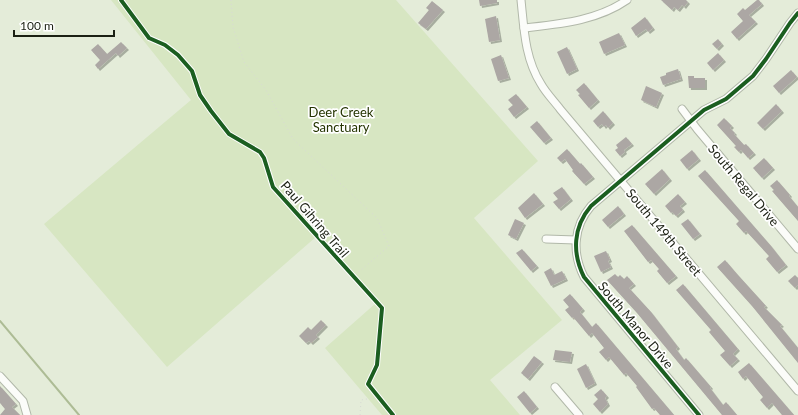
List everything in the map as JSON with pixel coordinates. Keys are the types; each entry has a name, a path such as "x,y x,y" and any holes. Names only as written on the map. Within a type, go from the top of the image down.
{"street":[{"name":"South 149th Street","path":"521,0 525,41 531,62 542,86 798,391"},
{"path":"524,28 588,18 627,0"},
{"path":"546,239 576,240 579,226 586,212 621,180 704,110 726,99 753,76 798,13"},
{"name":"South Regal Drive","path":"682,109 798,249"},
{"name":"South Manor Drive","path":"576,240 575,249 584,277 699,415"},
{"path":"0,376 23,401 27,415"},
{"path":"555,387 579,415"}],"path":[{"path":"231,0 233,28 244,62 266,90 293,139 377,218 389,246 353,277"},
{"path":"375,393 380,399"},
{"path":"360,415 361,400 380,399"}],"green space":[{"name":"Deer Creek Sanctuary","path":"111,0 396,0 538,161 474,218 562,320 490,380 520,415 382,415 325,348 376,303 317,236 167,367 44,224 191,100"}],"building":[{"path":"479,0 497,0 497,3 480,6"},
{"path":"661,0 686,0 688,2 684,7 682,5 678,10 674,7 672,10"},
{"path":"759,0 762,4 749,15 756,22 737,39 731,32 743,21 737,14 743,8 745,10"},
{"path":"432,1 443,10 426,29 418,23 429,10 426,8"},
{"path":"496,16 500,40 489,42 485,19"},
{"path":"645,17 653,28 648,32 646,29 636,36 631,28"},
{"path":"619,33 625,45 604,54 599,42"},
{"path":"718,39 722,44 717,49 712,44"},
{"path":"121,42 127,48 118,56 116,53 98,69 95,65 100,60 91,50 98,44 107,54"},
{"path":"567,47 577,69 567,74 557,52"},
{"path":"718,53 724,60 713,70 707,63"},
{"path":"501,55 509,78 498,81 491,59"},
{"path":"678,69 681,79 663,85 660,77 666,75 666,73"},
{"path":"791,70 797,77 779,93 773,86"},
{"path":"688,76 694,76 694,78 705,78 705,88 689,88"},
{"path":"584,83 598,100 589,108 578,95 580,94 576,90"},
{"path":"646,86 662,93 656,107 641,100"},
{"path":"516,94 527,107 514,117 508,109 513,105 508,100"},
{"path":"776,104 782,111 763,129 757,123"},
{"path":"603,111 613,123 608,128 606,125 604,127 602,124 598,127 593,121"},
{"path":"724,118 732,126 730,128 735,133 734,134 754,153 748,158 741,150 739,152 734,147 736,146 717,125"},
{"path":"537,121 551,138 544,143 530,127"},
{"path":"626,137 632,144 624,150 625,152 620,156 615,150 618,148 616,145"},
{"path":"567,149 593,177 584,184 572,171 573,170 565,159 561,162 557,158"},
{"path":"692,150 699,159 687,169 680,160"},
{"path":"764,158 773,168 762,178 753,168"},
{"path":"662,169 670,179 654,194 645,184"},
{"path":"705,170 786,265 777,272 766,259 769,256 746,231 744,233 736,224 739,221 698,176"},
{"path":"777,180 798,207 798,221 772,191 774,190 770,186"},
{"path":"562,187 571,199 559,209 553,202 558,199 553,193"},
{"path":"534,193 543,204 525,218 518,208"},
{"path":"678,194 685,202 680,206 683,210 676,216 665,206"},
{"path":"618,206 624,214 608,227 602,220"},
{"path":"515,219 524,223 516,239 508,235"},
{"path":"688,219 700,234 693,239 681,224"},
{"path":"632,225 676,276 667,283 657,271 659,269 651,260 648,262 624,231"},
{"path":"522,249 537,266 531,271 516,253"},
{"path":"606,251 611,267 601,272 594,256"},
{"path":"725,260 766,306 764,307 782,325 780,326 798,348 798,363 752,306 717,267"},
{"path":"551,268 554,275 562,271 566,279 551,286 544,272"},
{"path":"615,274 618,277 620,275 624,279 627,276 634,284 629,288 651,312 678,347 676,349 684,360 686,358 711,387 710,388 723,405 726,402 737,415 722,415 637,313 607,280"},
{"path":"795,275 798,278 798,285 795,288 788,281"},
{"path":"683,284 738,349 733,354 738,359 730,366 720,355 725,351 709,332 711,330 676,290"},
{"path":"570,294 583,309 580,312 592,327 596,323 674,415 660,415 654,408 652,409 636,387 637,386 626,373 624,375 609,357 606,360 599,352 604,348 592,333 589,336 565,310 569,307 563,300"},
{"path":"321,320 326,325 316,335 318,337 311,343 309,341 306,343 299,336 308,327 311,330"},
{"path":"555,350 572,352 570,362 553,360"},
{"path":"534,356 542,362 528,379 521,373"},
{"path":"749,363 794,415 782,415 772,403 767,408 760,400 763,397 746,376 743,379 738,372"},
{"path":"586,364 595,383 586,388 577,369"},
{"path":"0,386 16,404 12,407 20,415 0,415 5,409 0,403"},
{"path":"601,389 607,396 605,398 608,404 600,412 593,404 598,399 594,395"},
{"path":"524,391 537,407 530,413 517,397"}],"waterway":[{"path":"0,321 79,415"}],"cycle path":[{"name":"Paul Gihring Trail","path":"121,0 149,38 165,45 178,55 192,71 200,95 229,134 260,152 264,158 273,187 382,308 377,365 368,384 393,415"},
{"path":"699,415 584,277 580,268 576,250 578,231 585,214 591,206 704,110 726,99 753,76 798,13"}]}
